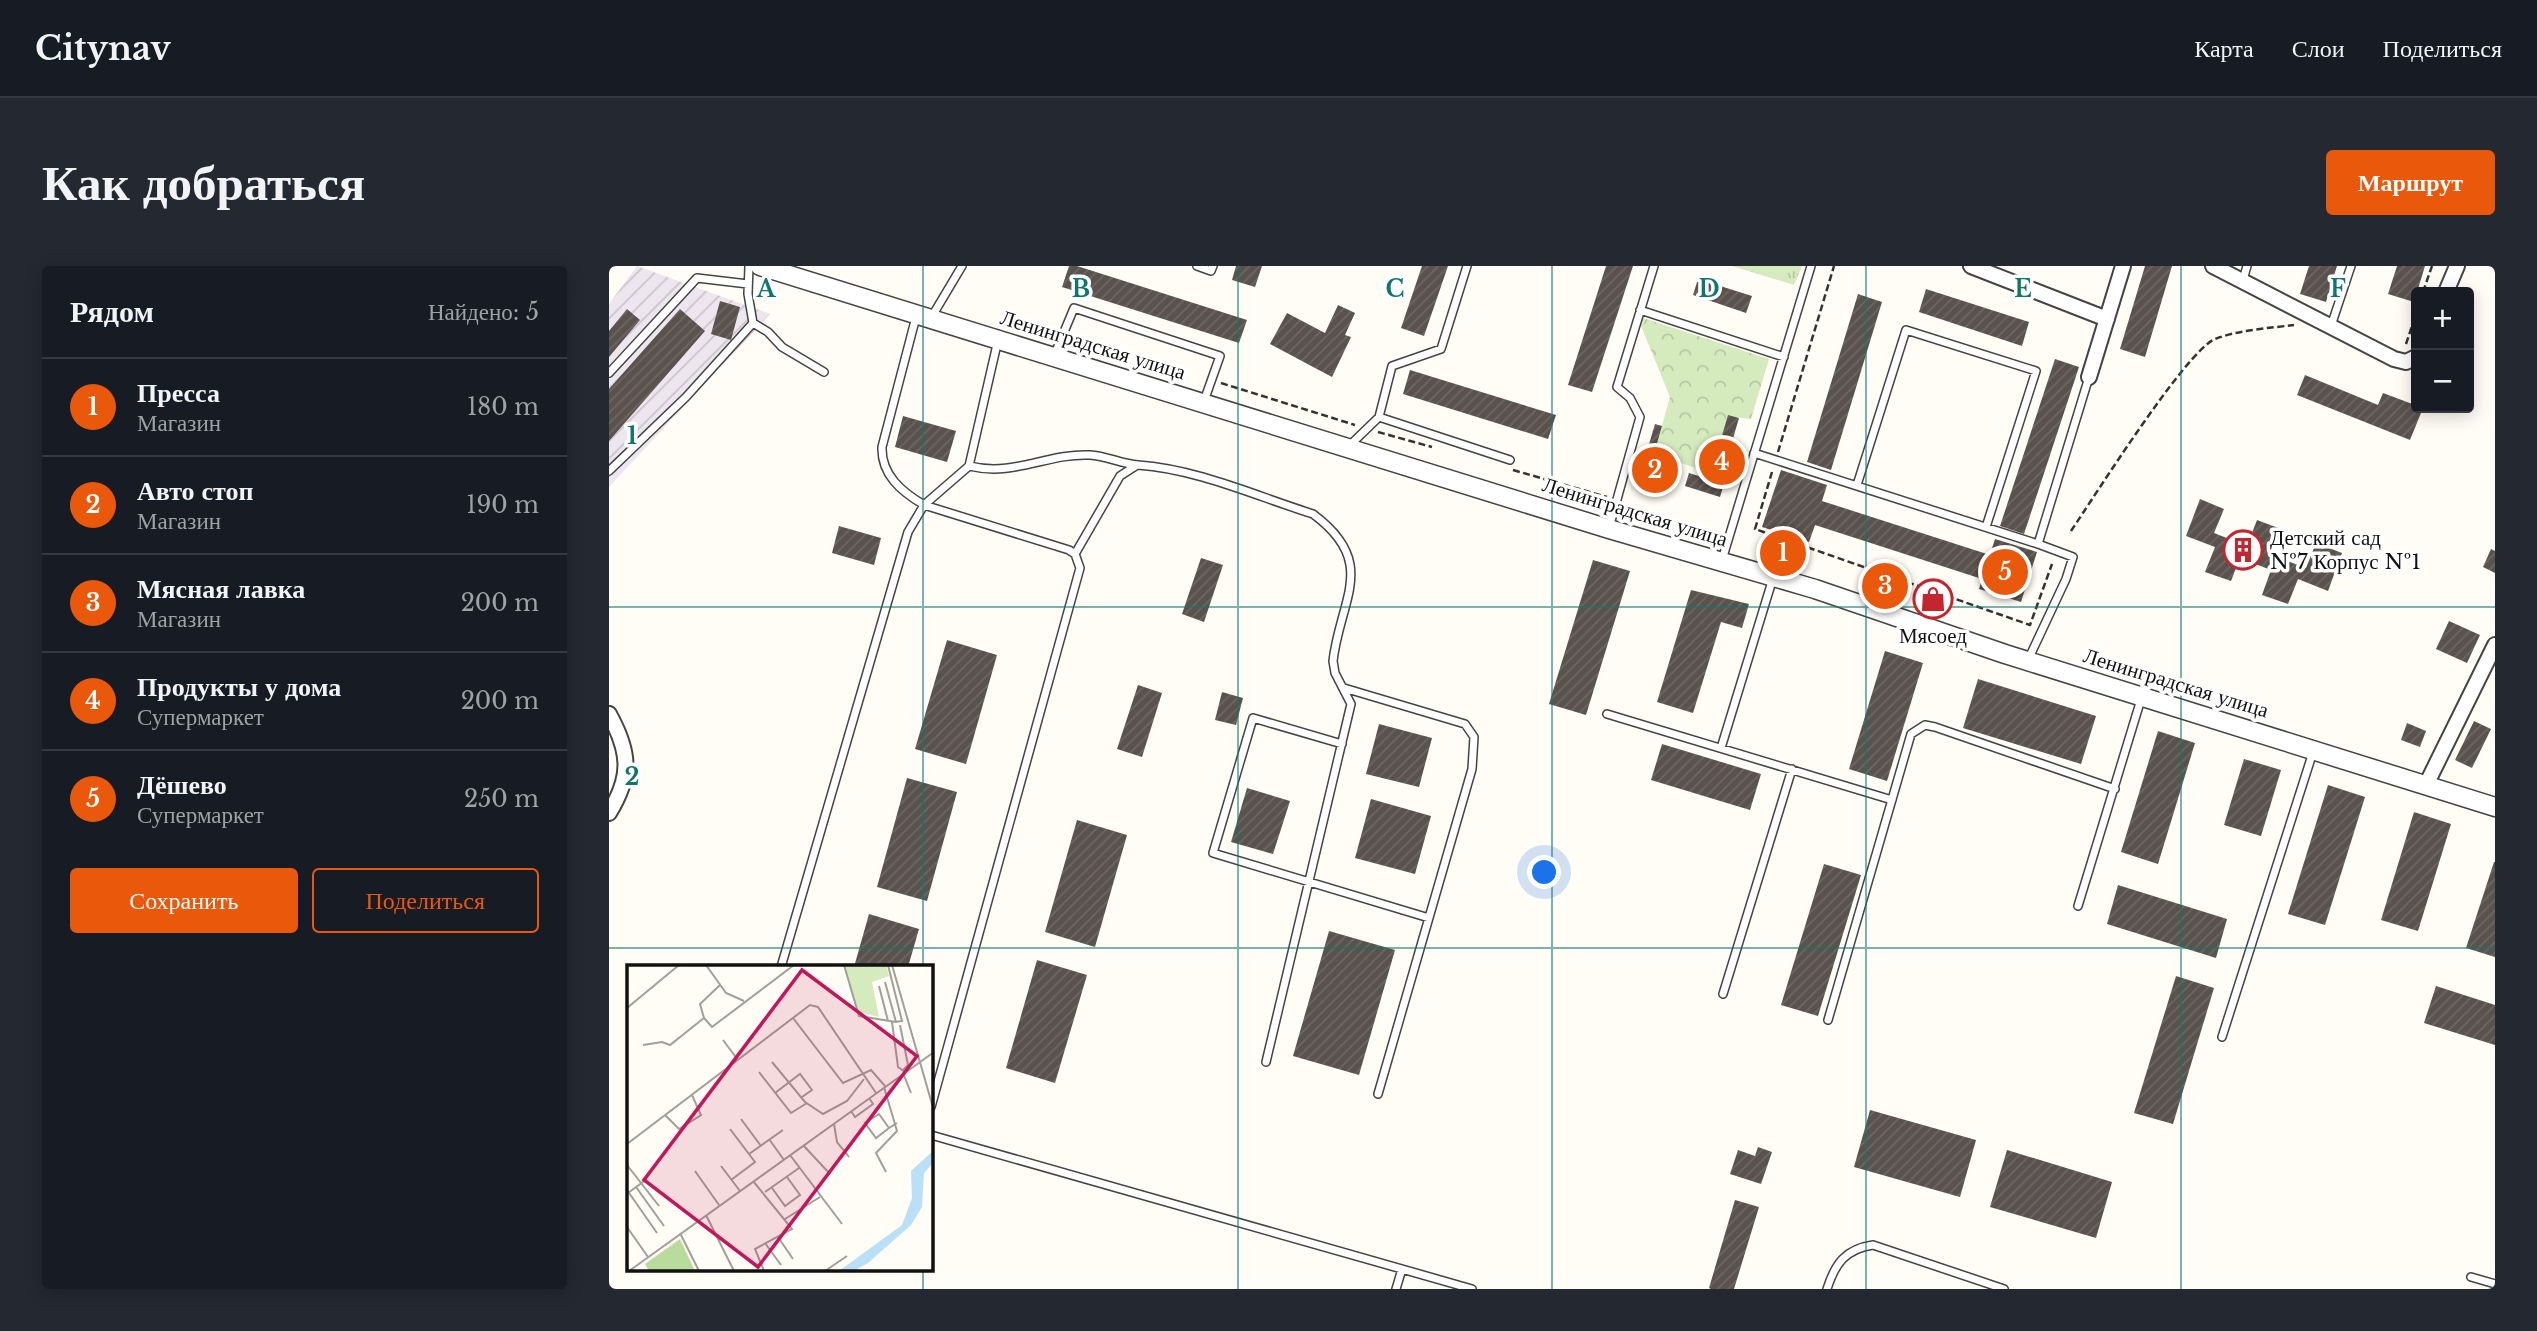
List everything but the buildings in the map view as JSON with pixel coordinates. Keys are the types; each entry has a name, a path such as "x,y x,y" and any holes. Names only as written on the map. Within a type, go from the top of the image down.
{"street":[{"name":"Ленинградская улица","path":"760,266 1609,529 1773,577 2495,807"},
{"path":"1971,266 2107,319"},
{"path":"2089,377 2123,266"},
{"path":"2213,266 2245,273 2326,324 2401,361 2411,358"},
{"path":"2448,287 2457,266"},
{"path":"2426,785 2495,645"},
{"path":"609,714 618,730 628,765 622,790 609,813"}],"lane":[{"path":"609,471 686,397 753,323 748,284 760,266"},
{"path":"961,266 924,317 881,457 884,467 905,495 924,505 1075,554"},
{"path":"1197,266 1211,271 1213,266"},
{"path":"1348,448 1379,417 1392,366 1441,349 1467,266"},
{"path":"1609,529 1640,417 1630,398 1617,387 1654,266"},
{"path":"1721,561 1811,266"},
{"path":"2326,324 2351,266"},
{"path":"609,373 697,278 748,284"},
{"path":"1053,358 1074,308 1220,356 1204,402"},
{"path":"1640,310 1784,357"},
{"path":"753,323 768,332 782,346 824,372"},
{"path":"1857,485 1906,330 2036,371 1986,527"},
{"path":"782,965 908,532 924,505 969,466 998,340"},
{"path":"2038,544 2089,377"},
{"path":"1379,417 1510,460"},
{"path":"1754,453 2073,556 2066,579 2028,660"},
{"path":"969,466 1009,470 1085,455 1137,466 1166,467 1313,514 1328,525 1350,562 1351,591 1333,661 1351,704 1311,882 1266,1062"},
{"path":"933,1100 1080,568 1075,554 1120,475 1137,466"},
{"path":"1721,748 1773,577"},
{"path":"1343,688 1465,724 1471,729 1472,769 1378,1094"},
{"path":"2078,906 2142,696"},
{"path":"1607,714 1892,800"},
{"path":"1342,744 1253,718 1213,853 1429,918"},
{"path":"1828,1020 1911,734 1925,725 2115,789"},
{"path":"2222,1037 2314,751"},
{"path":"1723,994 1792,769"},
{"path":"933,1136 1472,1289"},
{"path":"1828,1289 1840,1259 1851,1251 1873,1245 2004,1289"},
{"path":"1396,1289 1402,1269"},
{"path":"2471,1277 2495,1284"}],"path":[{"path":"2425,287 2432,266"},
{"path":"2071,531 2158,404 2205,346 2224,337 2326,324"},
{"path":"2401,361 2411,330"}],"shaded area":[{"path":"637,266 770,314 609,487 609,304"}],"green space":[{"path":"1732,266 1802,266 1794,285"},
{"path":"1637,316 1769,359 1751,419 1728,416 1711,473 1654,454 1670,397"}],"place":[{"name":"Продукты у дома","path":"1722,462"},
{"name":"Авто стоп","path":"1655,470"},
{"name":"Детский сад №7 Корпус №1","path":"2243,550"},
{"name":"Пресса","path":"1783,553"},
{"name":"Дёшево","path":"2005,572"},
{"name":"Мясная лавка","path":"1885,586"},
{"name":"Мясоед","path":"1933,599"}]}
